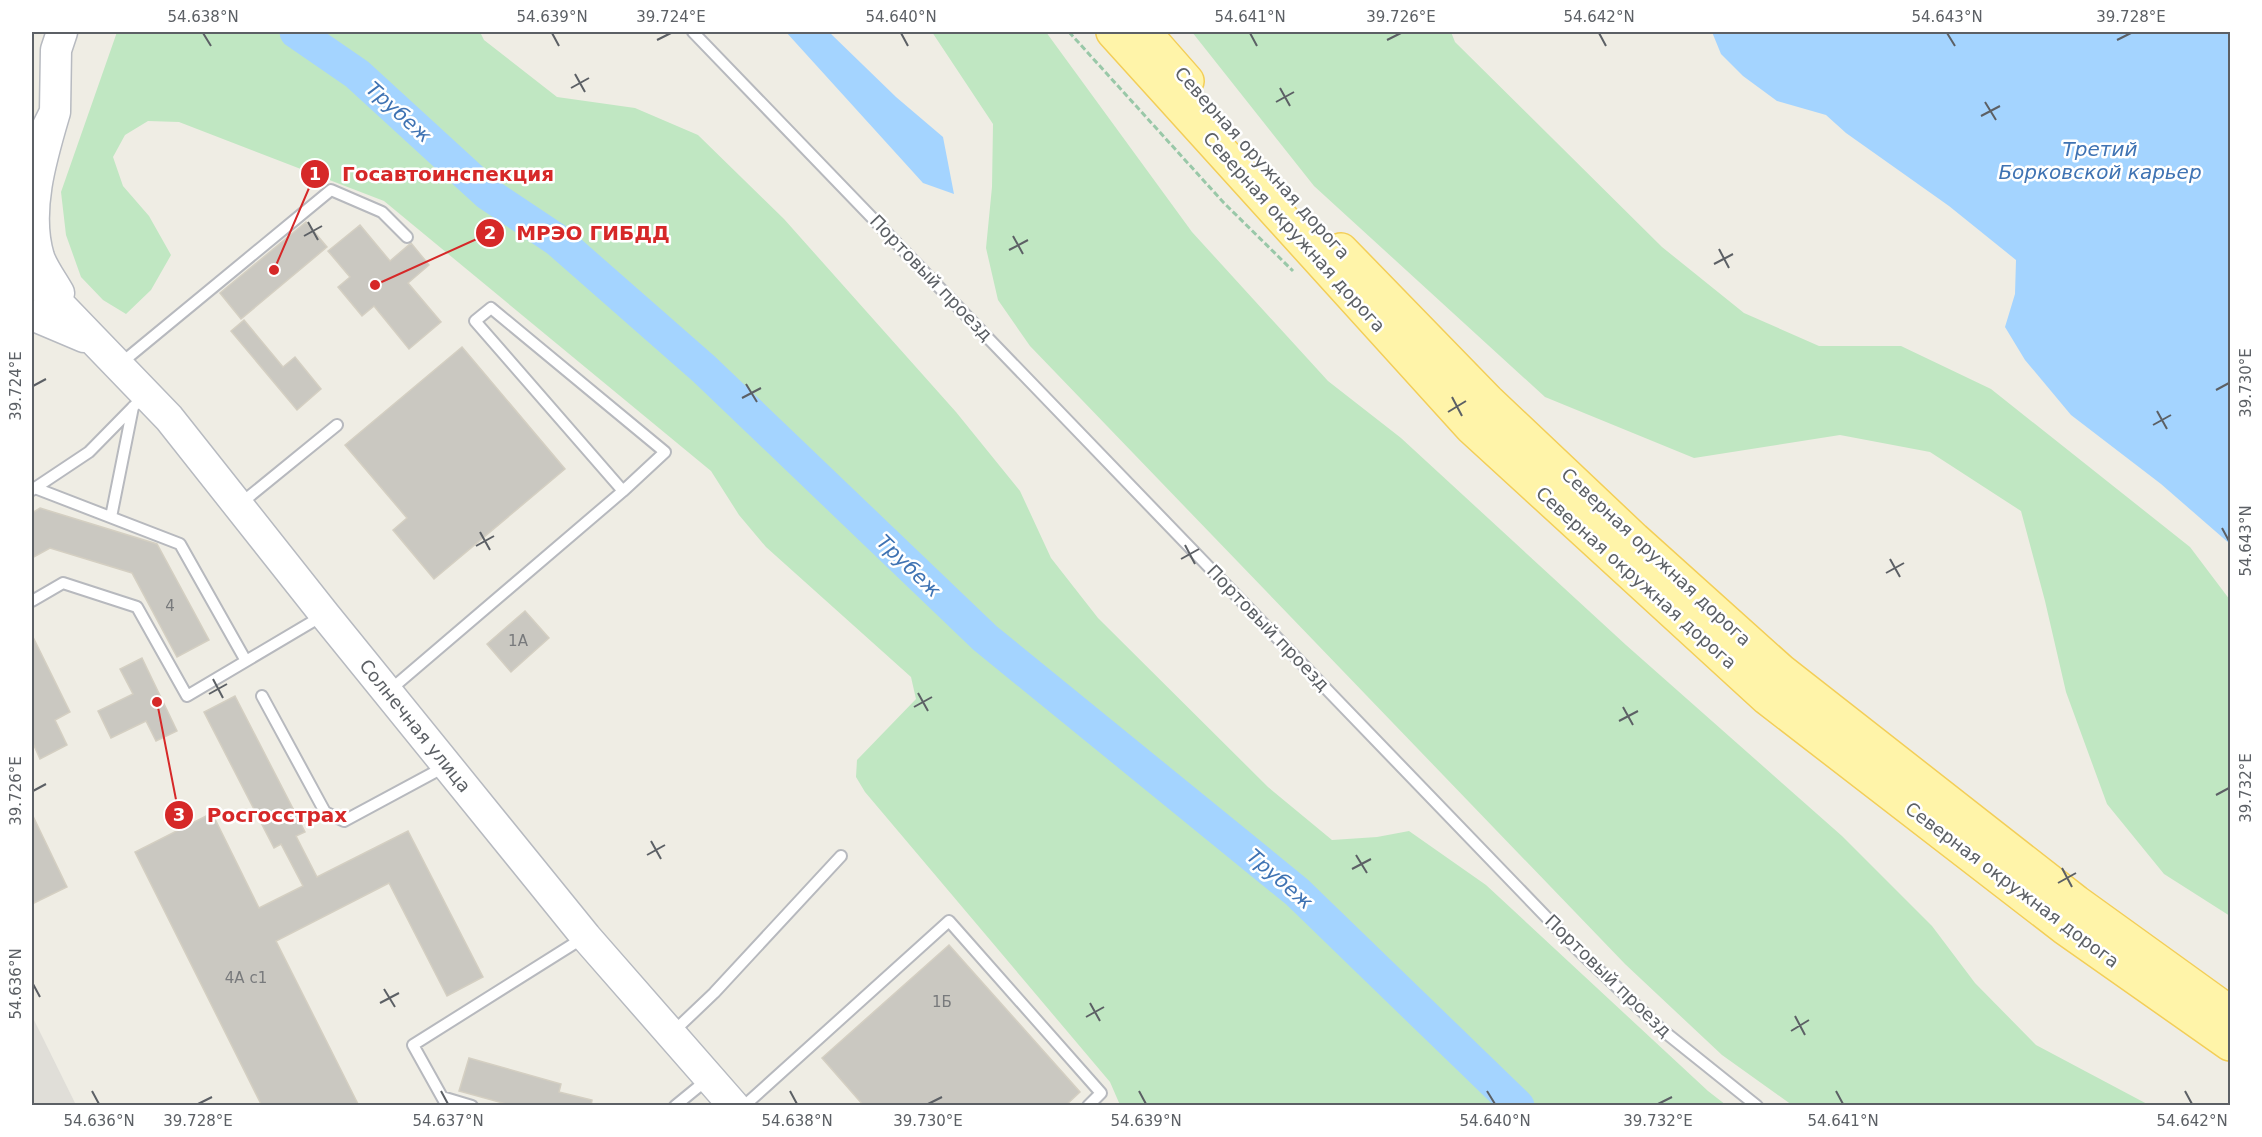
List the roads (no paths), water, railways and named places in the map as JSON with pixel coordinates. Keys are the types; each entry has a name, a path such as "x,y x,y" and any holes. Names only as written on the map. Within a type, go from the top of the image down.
{"main road":[{"name":"Северная окружная дорога","path":"1113,32 1471,427 1767,698 2065,928 2230,1044"},
{"name":"Северная оружная дорога","path":"1144,32 1271,175 1384,296 1488,401 1651,554 1781,671 2076,903 2230,1013"},
{"path":"59,41 55,112 37,174 34,229 40,257 72,316"},
{"path":"32,159 55,112"},
{"name":"Солнечная улица","path":"32,276 109,354 140,400 169,418 240,504 387,693 586,937 734,1106"},
{"name":"Солнечная улица","path":"32,315 109,354"}],"lane":[{"name":"Портовый проезд","path":"693,32 1579,951 1661,1029 1757,1106"},
{"path":"109,354 331,190 382,212 406,237"},
{"path":"387,693 623,491 665,453 491,308 475,321 623,491"},
{"path":"33,489 89,452 140,400"},
{"path":"111,517 140,400"},
{"path":"240,504 337,425"},
{"path":"33,489 180,544 246,661"},
{"path":"32,601 63,583 137,607 187,696 325,615"},
{"path":"262,696 325,812 344,822 447,765"},
{"path":"672,1033 714,993 841,856"},
{"path":"744,1106 949,921 1101,1093 1088,1106"},
{"path":"472,1106 445,1101 413,1045 586,937"},
{"path":"675,1106 710,1077"}],"water":[{"path":"786,32 829,32 896,97 943,137 954,194 923,183"},
{"name":"Третий Борковской карьер","path":"1712,32 2230,32 2230,544 2161,484 2071,415 2025,360 2005,327 2015,294 2016,260 1949,206 1846,133 1826,115 1777,101 1743,76 1721,54"}],"waterway":[{"name":"Трубеж","path":"296,32 357,74 488,194 557,240 704,369 985,638 1297,892 1518,1106"}],"place":[{"name":"Госавтоинспекция","path":"274,270"},
{"name":"МРЭО ГИБДД","path":"375,285"},
{"name":"Росгосстрах","path":"157,702"}]}
